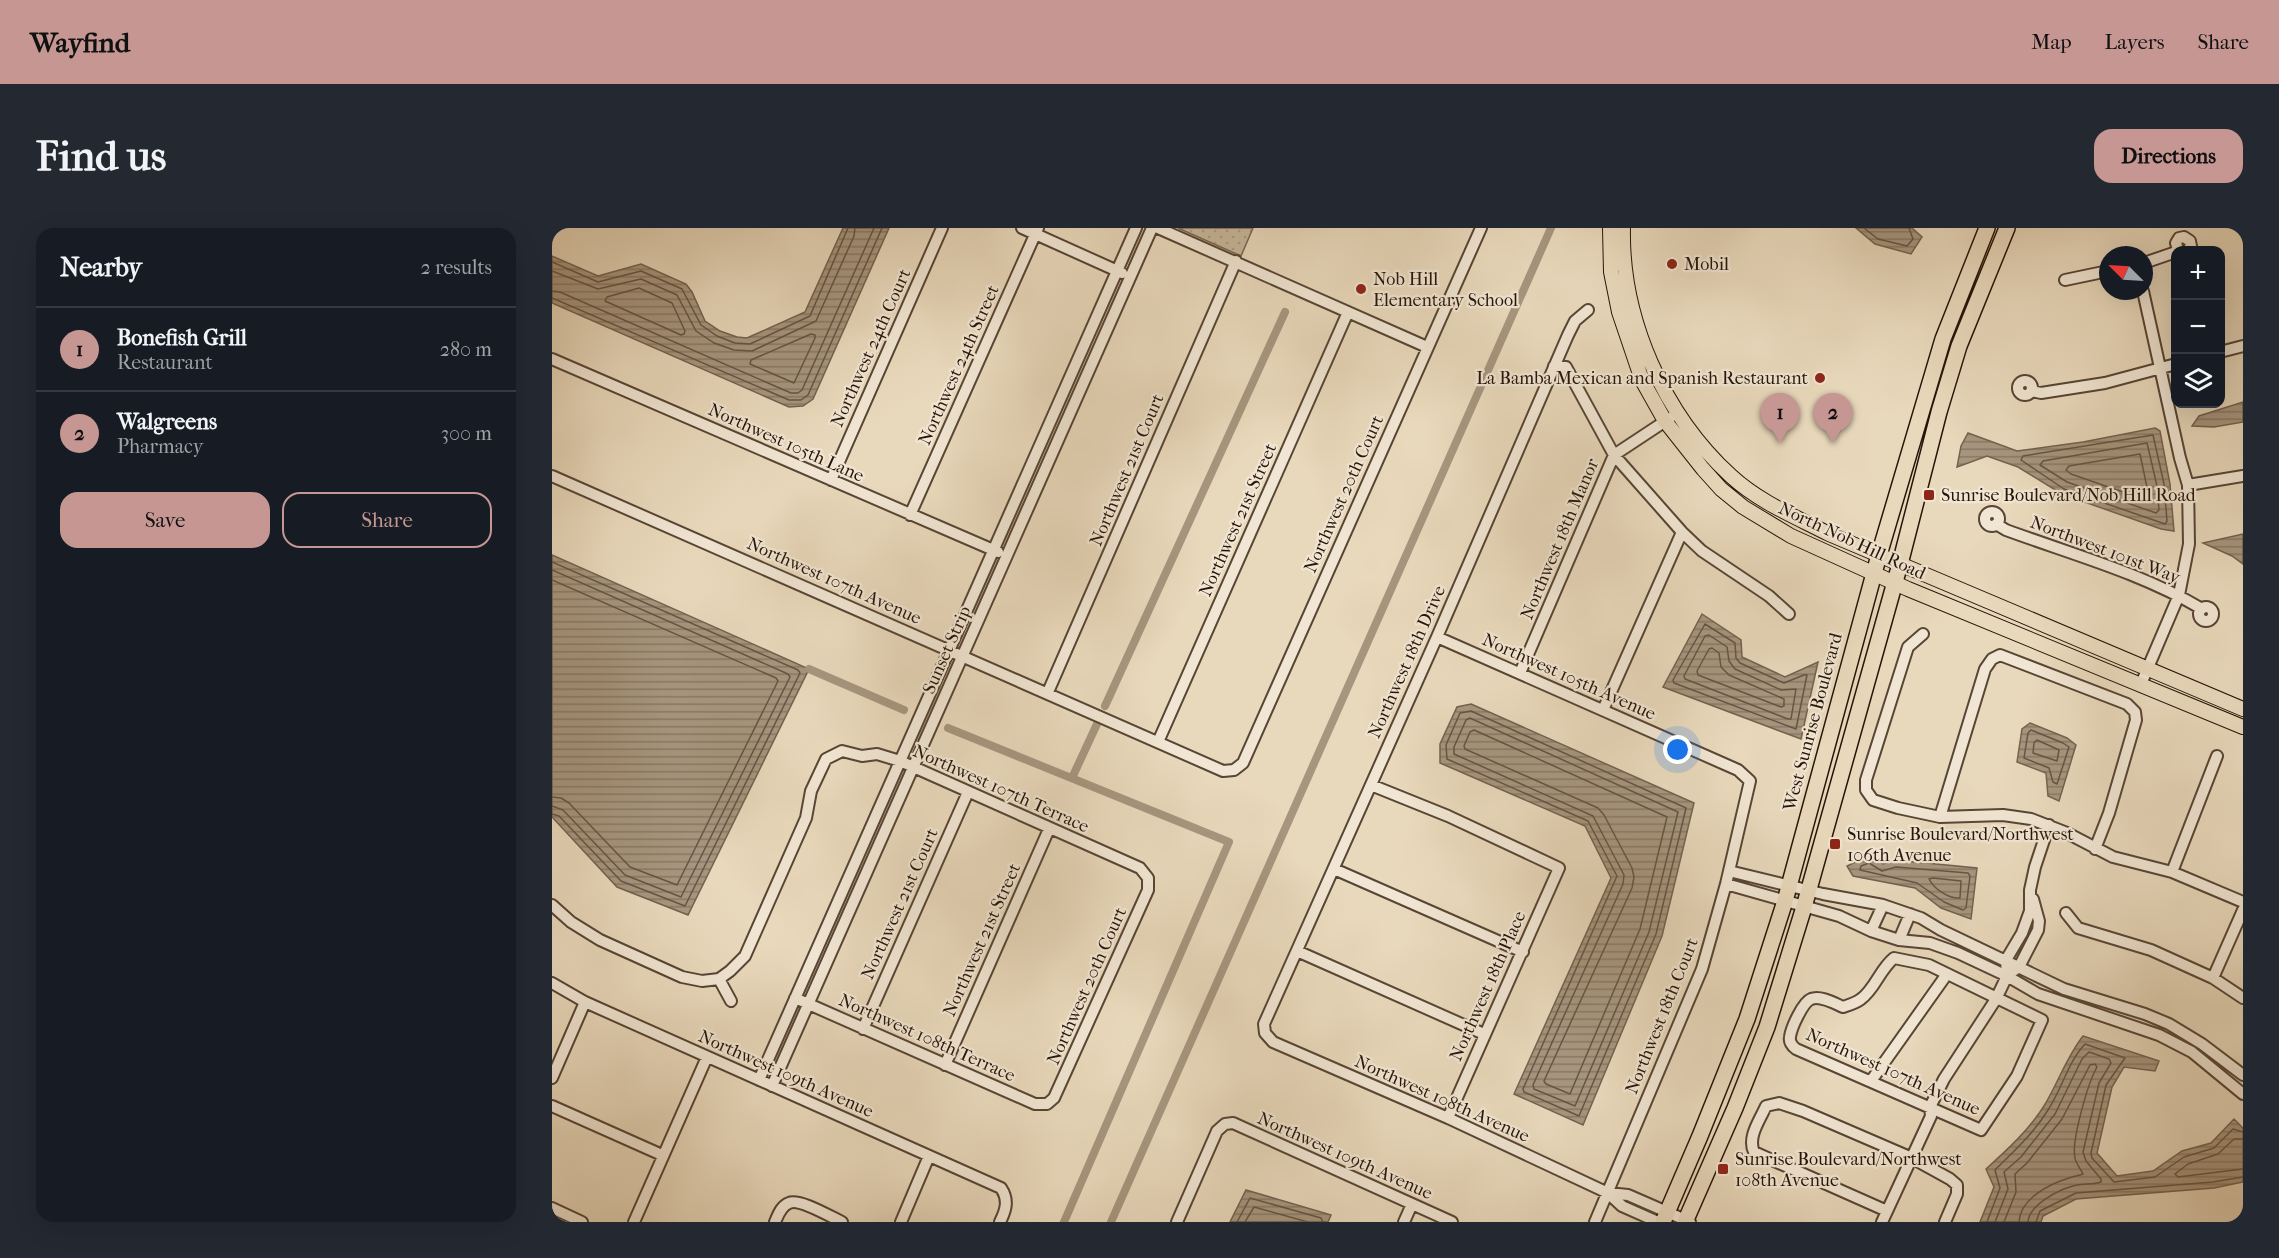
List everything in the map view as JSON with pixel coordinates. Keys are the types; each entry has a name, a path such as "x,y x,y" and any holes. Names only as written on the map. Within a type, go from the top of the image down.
{"highway":[{"name":"West Sunrise Boulevard","path":"1662,1219 1700,1136 1747,1019 1787,894 1879,555 1943,339 1987,228"},
{"path":"1687,1221 1767,1027 1804,907 1900,564 1939,412 1959,346 2007,228"}],"main road":[{"name":"North Nob Hill Road","path":"1610,228 1611,272 1625,336 1642,380 1665,421 1703,469 1721,489 1743,507 1791,536 1894,582 2243,727"},
{"name":"North Nob Hill Road","path":"1623,228 1633,311 1656,374 1677,412 1719,464 1751,492 1829,534 2243,709"}],"street":[{"name":"Northwest 24th Court","path":"831,480 942,228"},
{"path":"1022,228 1036,231 1130,277"},
{"name":"Sunset Strip","path":"759,1080 1136,228"},
{"name":"Sunset Strip","path":"772,1086 1152,228"},
{"path":"1158,228 1427,347"},
{"name":"Northwest 20th Court","path":"1234,770 1243,763 1481,228"},
{"name":"Northwest 24th Street","path":"910,515 1036,231"},
{"path":"2175,246 2177,240 2184,237 2191,243 2190,246"},
{"path":"2153,260 2171,253"},
{"name":"Northwest 21st Court","path":"1048,692 1236,261"},
{"path":"2065,280 2099,273"},
{"path":"2141,684 2179,595 2189,544 2188,485 2144,300"},
{"name":"Northwest 18th Drive","path":"1265,1033 1264,1024 1437,637 1554,366 1575,321 1588,310"},
{"name":"Northwest 21st Street","path":"1158,742 1348,312"},
{"path":"2225,351 2243,346"},
{"name":"Northwest 105th Lane","path":"552,359 1006,556"},
{"path":"2031,391 2041,393 2105,383 2171,365"},
{"path":"1554,366 1566,367 1614,455 1682,532 1702,551 1769,596 1789,614"},
{"name":"Northwest 18th Manor","path":"1520,673 1614,455 1677,412"},
{"path":"2188,485 2243,476"},
{"name":"Northwest 107th Avenue","path":"552,477 1048,692 1223,771 1234,770"},
{"name":"Northwest 101st Way","path":"1996,524 2006,531 2102,564 2179,595 2202,609"},
{"path":"1603,710 1682,532"},
{"path":"1923,634 1908,647 1866,780 1866,790 1873,800 1940,817 2003,815 2031,819 2049,825 2113,857 2172,872 2243,902"},
{"name":"Northwest 105th Avenue","path":"1437,637 1738,770 1750,781"},
{"path":"1940,817 1985,669 1992,659 2000,655 2127,704 2135,712 2136,720 2109,813 2095,849"},
{"name":"Northwest 107th Terrace","path":"719,979 745,956 806,818 812,791 826,759 842,751 862,756 878,754 900,761 1140,868 1148,878"},
{"path":"2172,872 2217,756"},
{"name":"Northwest 18th Court","path":"1594,1222 1702,969 1730,871 1750,781"},
{"name":"Northwest 18th Place","path":"1371,785 1448,816 1559,868 1448,1118"},
{"name":"Northwest 21st Court","path":"862,1029 968,792"},
{"path":"2007,976 2006,960 2022,933 2030,911 2030,890 2035,867 2049,825"},
{"name":"Northwest 21st Street","path":"945,1065 1049,829"},
{"path":"1334,869 1523,952"},
{"path":"1730,871 1787,894 1804,907 1839,916 1871,931 1899,940 1939,946 1958,952 2038,994 2159,1035 2192,1052 2243,1094"},
{"name":"Northwest 20th Court","path":"1047,1104 1054,1098 1148,890 1148,878"},
{"path":"1726,884 1787,894 1808,891 1883,905 1910,914 2064,989 2145,1014 2169,1024 2202,1044 2243,1076"},
{"path":"1882,1222 1931,1116 1930,1107 1944,1079 1996,999 2007,976 2019,967 2038,930 2039,921 2030,890"},
{"path":"552,905 571,922 600,940 682,977 702,981 719,979 731,1001"},
{"path":"1871,931 1883,905"},
{"path":"2213,978 2243,910"},
{"path":"2066,913 2078,928 2151,950 2213,978 2243,998"},
{"path":"1899,940 1910,914"},
{"path":"1297,951 1484,1034"},
{"name":"Northwest 107th Avenue","path":"1947,974 1929,965 1894,958 1885,965 1868,993 1859,1001 1843,1007 1818,997 1809,999 1802,1006 1790,1037 1791,1044 1796,1049 1981,1130 2017,1076 2042,1020 1996,999"},
{"path":"1871,1081 1947,974 1996,999"},
{"name":"Northwest 109th Avenue","path":"552,983 585,1002 1001,1188 1005,1194 1006,1209 1000,1222"},
{"name":"Northwest 108th Terrace","path":"795,998 1035,1104 1047,1104"},
{"path":"552,1078 585,1002"},
{"name":"Northwest 108th Avenue","path":"1265,1033 1273,1042 1448,1118 1608,1193 1628,1195 1662,1219 1687,1221"},
{"path":"634,1222 707,1057"},
{"path":"1887,1211 1754,1152 1751,1145 1752,1137 1766,1106 1779,1103 1803,1111 1912,1158 1950,1179 1957,1185 1958,1194 1945,1222"},
{"path":"552,1106 662,1155"},
{"name":"Northwest 109th Avenue","path":"1177,1222 1217,1131 1225,1124 1233,1123 1452,1222"},
{"path":"900,1222 929,1156"},
{"path":"775,1222 781,1209 789,1203 798,1202 842,1222"},
{"path":"1404,1222 1412,1204"},
{"path":"552,1208 582,1222"}],"shaded area":[{"path":"1178,228 1253,228 1241,256"}],"water":[{"path":"843,228 889,228 813,399 803,406 789,407 552,303 552,256 598,276 641,264 686,284 705,321 720,331 747,338 805,312"},
{"path":"1856,228 1912,228 1922,237 1911,254 1875,244"},
{"path":"2243,402 2243,422 2214,427 2192,426 2199,416"},
{"path":"2155,428 2160,431 2170,484 2174,531 2161,529 2062,494 2018,467 1987,456 1957,467 1961,446 1968,433 2017,451 2083,442"},
{"path":"2243,534 2243,564 2232,556 2203,543"},
{"path":"552,555 809,669 688,915 617,887 552,817"},
{"path":"1702,614 1741,640 1742,657 1785,677 1818,662 1801,739 1663,687"},
{"path":"1471,704 1694,803 1662,936 1583,1125 1514,1094 1611,878 1585,826 1440,763 1440,744 1457,707"},
{"path":"2030,723 2067,738 2076,745 2059,801 2048,796 2046,773 2017,762 2022,729"},
{"path":"1868,856 1883,864 1895,860 1977,868 1971,919 1941,908 1915,888 1853,876 1847,866"},
{"path":"2083,1036 2159,1061 2155,1071 2124,1067 2112,1087 2097,1153 2117,1176 2153,1171 2182,1151 2211,1143 2234,1119 2243,1128 2243,1182 2214,1188 2076,1199 2043,1216 2041,1222 1980,1222 1994,1187 1986,1169 2038,1115"},
{"path":"1246,1190 1331,1215 1328,1222 1230,1222"}],"waterway":[{"path":"1111,1222 1551,228"},
{"path":"1105,706 1285,312"},
{"path":"809,669 904,710"},
{"path":"1072,778 1097,724"},
{"path":"948,728 1229,842 1064,1222"}],"place":[{"name":"Mobil","path":"1672,264"},
{"name":"Nob Hill Elementary School","path":"1361,289"},
{"name":"La Bamba Mexican and Spanish Restaurant","path":"1820,378"},
{"name":"Bonefish Grill","path":"1780,443"},
{"name":"Walgreens","path":"1833,443"},
{"name":"Sunrise Boulevard/Nob Hill Road","path":"1929,495"},
{"name":"Sunrise Boulevard/Northwest 106th Avenue","path":"1835,844"},
{"name":"Sunrise Boulevard/Northwest 108th Avenue","path":"1723,1169"}]}
